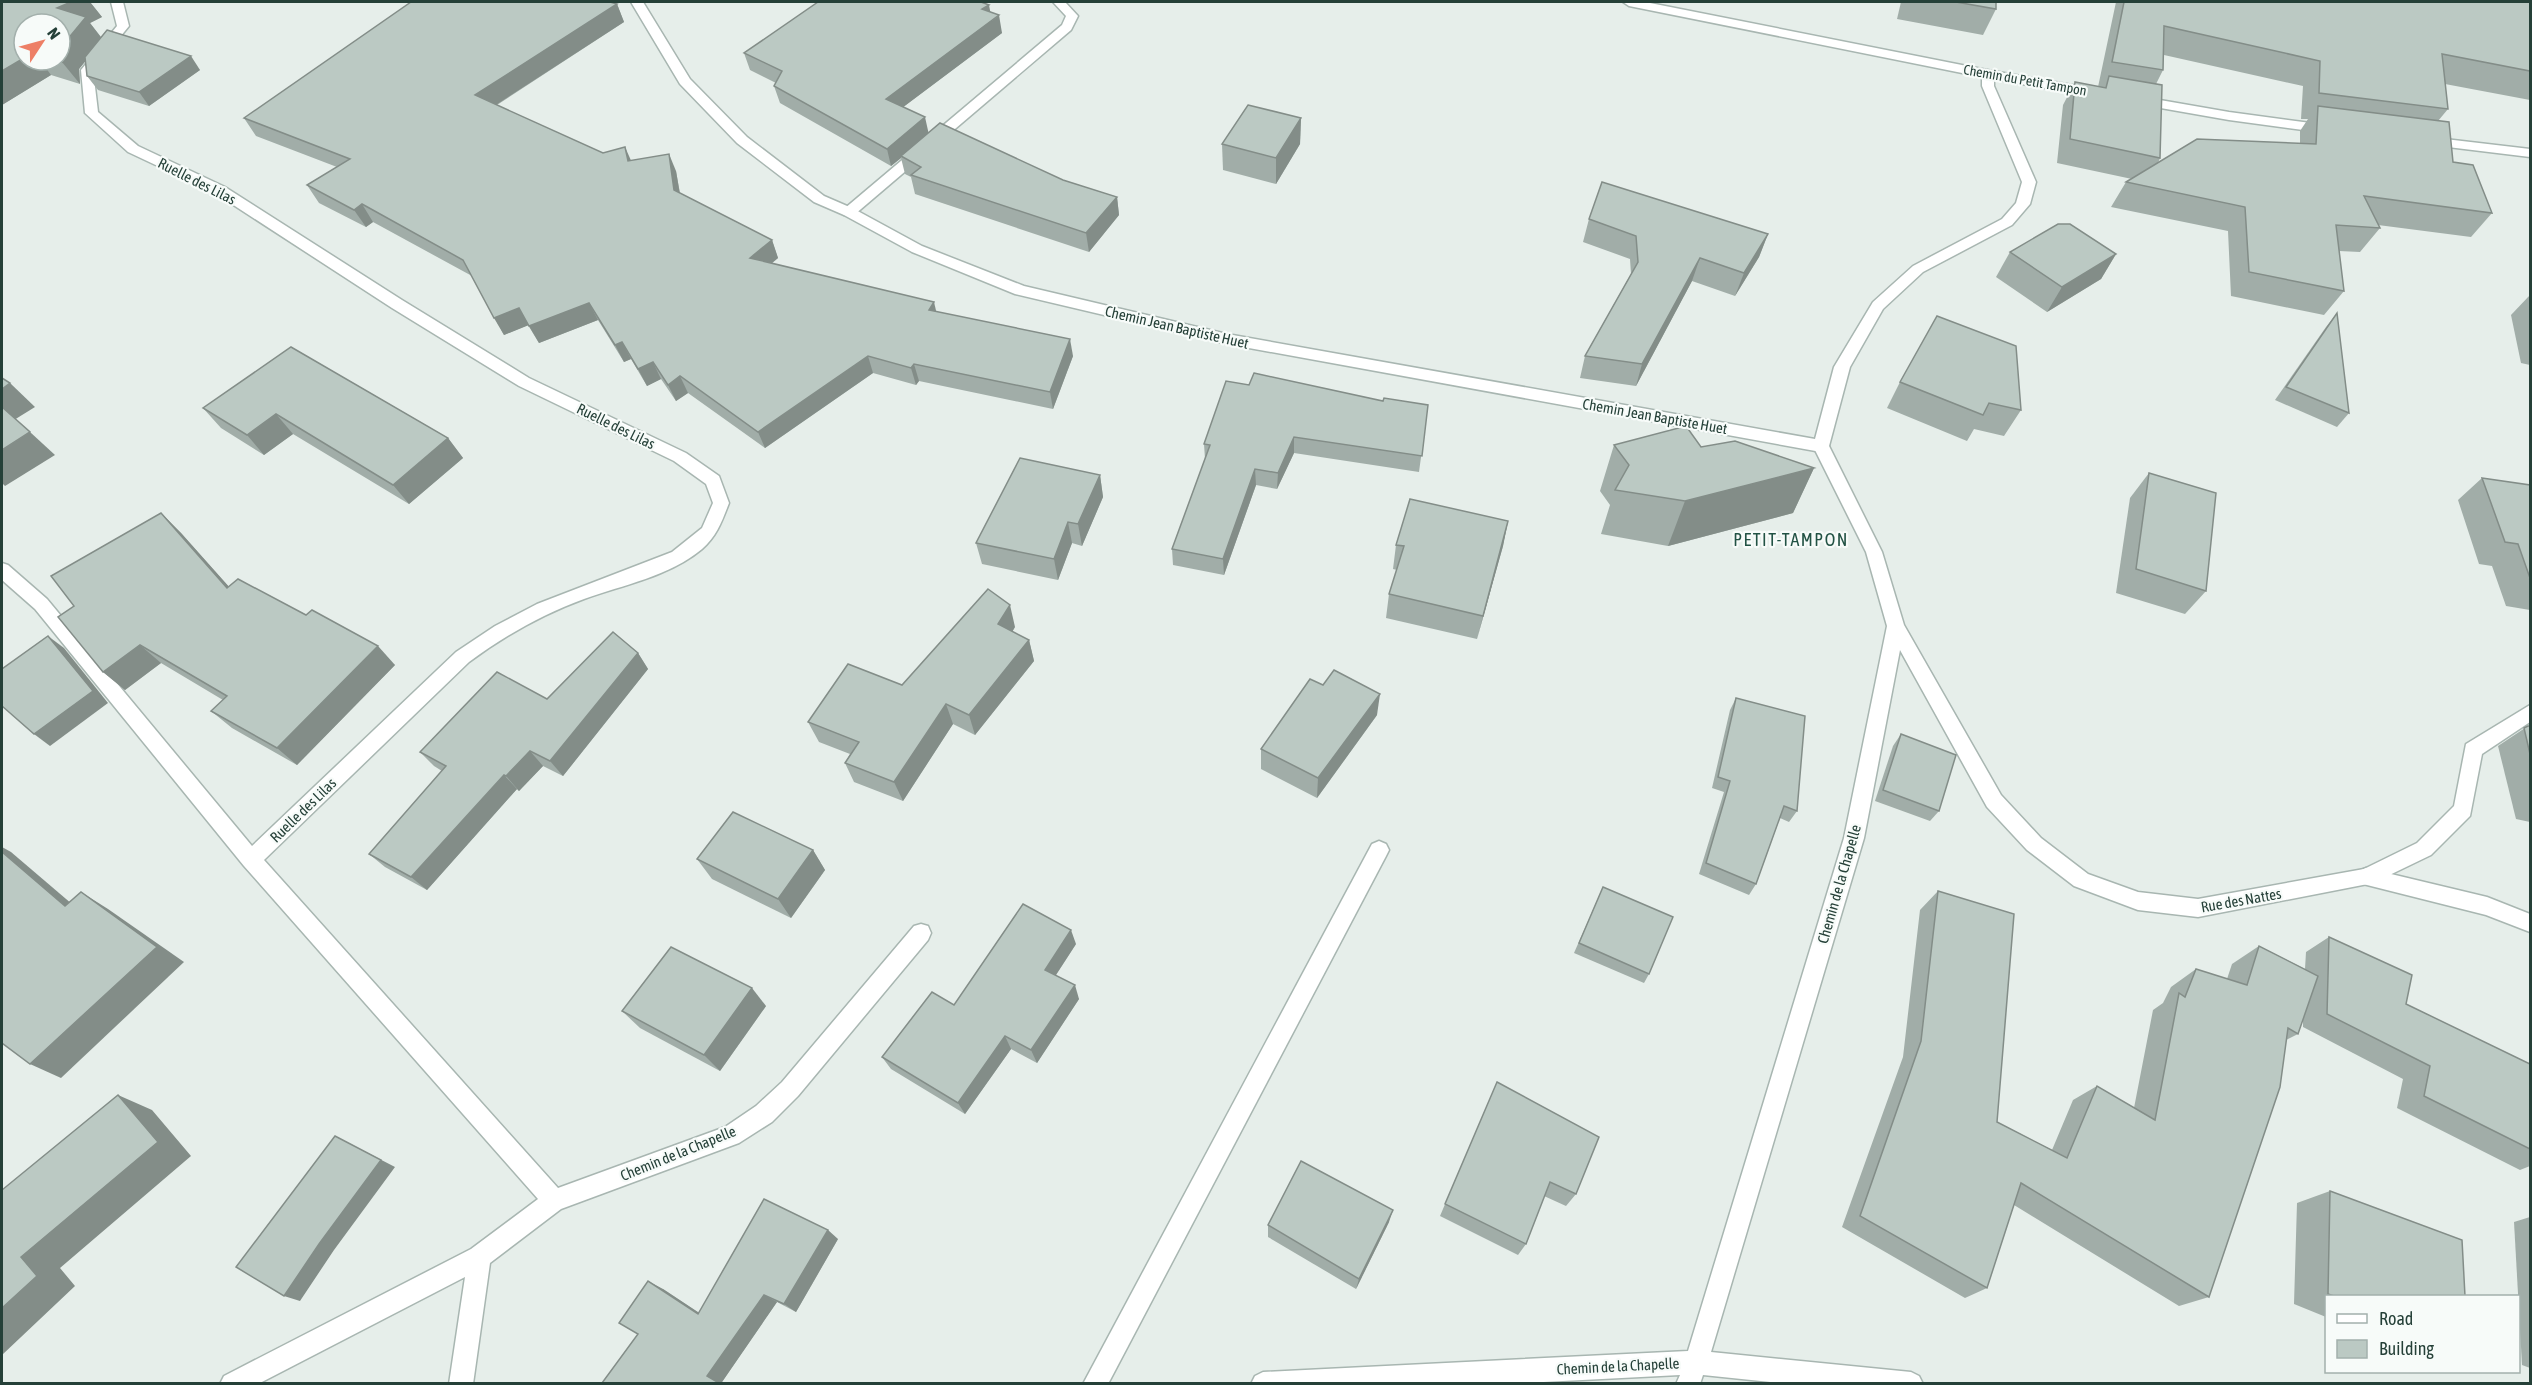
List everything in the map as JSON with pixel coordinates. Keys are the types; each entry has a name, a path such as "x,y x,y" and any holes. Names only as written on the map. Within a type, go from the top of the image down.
{"street":[{"name":"Ruelle des Lilas","path":"117,2 123,26 87,70 92,113 133,149 220,190 397,304 524,382 680,457 713,480 721,503 708,532 688,550 668,561 561,601 516,621 481,642 449,668 251,860"},
{"name":"Chemin Jean Baptiste Huet","path":"637,2 685,81 742,140 819,199 849,212 917,249 1020,290 1227,339 1821,446"},
{"path":"849,212 1067,27 1072,16 1059,2"},
{"name":"Chemin du Petit Tampon","path":"1629,2 1988,74 2229,116 2342,131"},
{"path":"1821,446 1842,367 1878,306 1918,269 2007,222 2023,204 2029,182 2012,137 1988,87 1988,74"},
{"path":"2412,139 2530,153"},
{"name":"Chemin de la Chapelle","path":"1263,1383 1692,1373 1854,838 1896,626 1874,552 1821,446"},
{"path":"2,570 41,603 251,860 554,1202"},
{"name":"Rue des Nattes","path":"1896,626 1994,801 2034,844 2081,880 2138,901 2198,908 2366,877 2424,849 2463,810 2473,750 2530,713"},
{"path":"1095,1383 1379,850"},
{"path":"2366,877 2487,906 2530,923"},
{"name":"Chemin de la Chapelle","path":"232,1383 479,1257 554,1202 731,1135 764,1114 790,1089 921,933"},
{"path":"461,1383 479,1257"},
{"path":"1692,1373 1911,1383"}],"building":[{"path":"2,2 71,2 57,8 70,12 12,12 12,65 2,71"},
{"path":"411,2 610,2 617,4 475,95 603,153 625,147 628,161 669,154 674,190 772,240 750,258 934,302 929,310 1070,339 1050,392 914,364 911,368 868,356 758,432 680,376 668,385 653,362 638,369 622,342 615,345 589,303 529,326 519,308 494,318 463,260 362,204 354,210 307,185 350,159 244,118"},
{"path":"818,2 981,2 989,5 982,9 999,15 886,99 925,117 887,149 774,86 782,71 744,53"},
{"path":"1956,2 1996,2 1996,9"},
{"path":"2124,2 2530,2 2530,71 2442,54 2448,109 2319,93 2320,61 2164,26 2163,70 2112,62"},
{"path":"72,13 86,17 72,34"},
{"path":"107,30 191,56 139,92 87,76 85,57"},
{"path":"2109,76 2162,85 2160,158 2070,139 2075,82 2106,88"},
{"path":"1248,105 1301,118 1276,158 1222,144"},
{"path":"2318,106 2449,122 2453,162 2473,165 2492,213 2364,196 2380,228 2336,225 2344,291 2249,272 2245,207 2126,182 2197,139 2316,144"},
{"path":"940,123 1063,180 1117,197 1086,233 911,175 921,167 901,156"},
{"path":"1602,182 1768,234 1744,273 1700,258 1642,364 1585,356 1638,262 1636,236 1589,219"},
{"path":"2058,224 2070,224 2116,254 2062,287 2010,252"},
{"path":"2337,313 2349,413 2286,387"},
{"path":"1937,316 2016,346 2021,410 1989,403 1983,415 1900,382"},
{"path":"291,347 448,438 393,485 276,414 247,435 203,408"},
{"path":"1254,373 1383,401 1384,398 1428,405 1422,456 1294,437 1278,473 1255,469 1223,559 1172,549 1210,445 1204,444 1226,381 1249,385"},
{"path":"2,378 10,383 2,389"},
{"path":"2,407 30,432 2,450"},
{"path":"1686,426 1701,447 1735,441 1814,468 1685,501 1615,490 1629,465 1614,445"},
{"path":"1020,458 1100,475 1078,524 1068,522 1054,559 976,543"},
{"path":"2149,473 2216,493 2206,591 2136,569"},
{"path":"2482,478 2530,485 2530,578 2518,544 2505,542"},
{"path":"1410,499 1508,521 1483,616 1389,594 1404,546 1396,545"},
{"path":"161,513 227,588 238,579 306,615 312,610 378,646 277,748 211,711 227,696 140,645 103,672 58,617 74,606 51,576"},
{"path":"988,589 1010,605 998,624 1029,640 969,715 946,704 894,782 845,763 859,742 808,722 848,664 902,685"},
{"path":"613,632 638,653 550,761 530,751 506,776 504,775 411,877 369,854 446,766 420,752 497,672 547,699"},
{"path":"48,636 93,691 34,734 2,706 2,669"},
{"path":"1334,670 1380,694 1318,778 1261,749 1310,679 1323,685"},
{"path":"1736,698 1805,716 1797,811 1784,806 1756,884 1706,863 1730,781 1718,777"},
{"path":"2530,726 2530,754 2524,728"},
{"path":"1901,734 1956,755 1939,811 1883,790"},
{"path":"733,812 813,850 778,899 697,859"},
{"path":"2,852 65,906 81,892 157,947 30,1064 2,1043"},
{"path":"1603,887 1673,917 1649,974 1579,943"},
{"path":"1938,891 2014,914 1997,1122 2067,1158 2097,1086 2155,1120 2179,993 2185,997 2196,969 2247,985 2259,946 2318,976 2298,1034 2288,1028 2280,1087 2209,1297 2021,1183 1987,1288 1860,1216 1921,1041"},
{"path":"1023,904 1071,930 1045,970 1075,985 1031,1050 1005,1036 958,1103 882,1057 932,992 954,1005"},
{"path":"2329,937 2412,975 2406,1004 2530,1064 2530,1149 2424,1096 2430,1066 2327,1014"},
{"path":"671,947 752,988 704,1055 622,1011"},
{"path":"1497,1082 1599,1137 1576,1194 1550,1182 1526,1244 1445,1204"},
{"path":"118,1095 158,1142 21,1257 37,1276 2,1308 2,1190"},
{"path":"335,1136 381,1160 284,1296 236,1267"},
{"path":"1301,1161 1393,1210 1359,1279 1268,1225"},
{"path":"2330,1191 2462,1240 2465,1295 2328,1294"},
{"path":"764,1199 828,1230 784,1304 764,1295 707,1376 719,1383 602,1383 638,1334 619,1323 648,1281 698,1314"}],"district":[{"name":"PETIT-TAMPON","path":"1791,539"}]}
